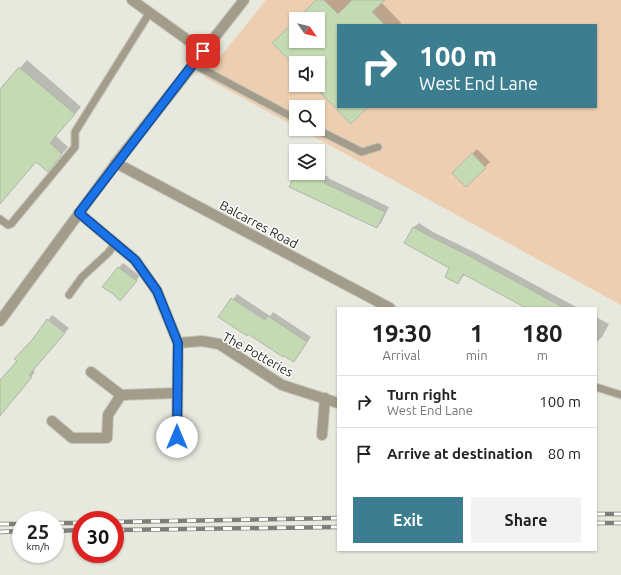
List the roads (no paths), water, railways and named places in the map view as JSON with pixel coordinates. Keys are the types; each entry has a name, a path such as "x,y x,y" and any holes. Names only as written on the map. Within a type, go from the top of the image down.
{"street":[{"path":"132,0 203,51"},
{"path":"0,321 116,163 244,0"},
{"name":"Balcarres Road","path":"116,163 388,307"},
{"path":"79,213 135,260 157,291 178,343 177,437"},
{"name":"The Potteries","path":"178,343 202,341 219,344 282,384 337,403"},
{"path":"90,372 121,395 178,393"},
{"path":"52,421 72,438 107,438 108,415 121,395"},
{"path":"322,435 325,398"}],"lane":[{"path":"0,219 8,225 12,224 75,146 75,132 150,12"},
{"path":"193,64 289,115"},
{"path":"325,134 362,152 378,147"},
{"path":"69,295 82,277 108,253 115,244"},
{"path":"597,387 621,395"}],"railway":[{"path":"597,514 621,514"},
{"path":"124,522 337,518"},
{"path":"64,523 72,523"},
{"path":"597,523 621,523"},
{"path":"0,524 12,524"},
{"path":"124,530 337,527"},
{"path":"64,531 72,530"},
{"path":"0,532 12,531"}]}
